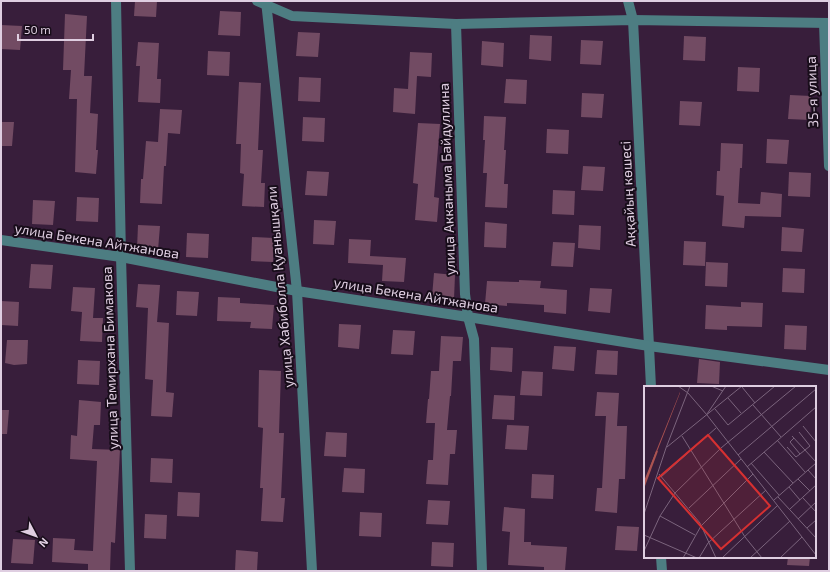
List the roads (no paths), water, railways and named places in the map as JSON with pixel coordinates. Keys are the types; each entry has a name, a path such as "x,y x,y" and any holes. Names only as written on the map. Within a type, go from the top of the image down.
{"street":[{"name":"улица Темирхана Бимакова","path":"116,1 121,257 130,571"},
{"path":"257,1 266,3 292,16 456,24 633,20 827,23"},
{"name":"Аққайың көшесі","path":"628,1 633,20 651,386"},
{"name":"улица Хабиболла Қуанышқали","path":"266,3 297,291 312,571"},
{"name":"35-я улица","path":"827,23 829,166"},
{"name":"улица Акканыма Байдуллина","path":"456,24 465,294 468,317 474,338 482,571"},
{"name":"улица Бекена Айтжанова","path":"1,240 121,257 297,291 649,346 829,370"},
{"path":"661,558 662,571"}]}
